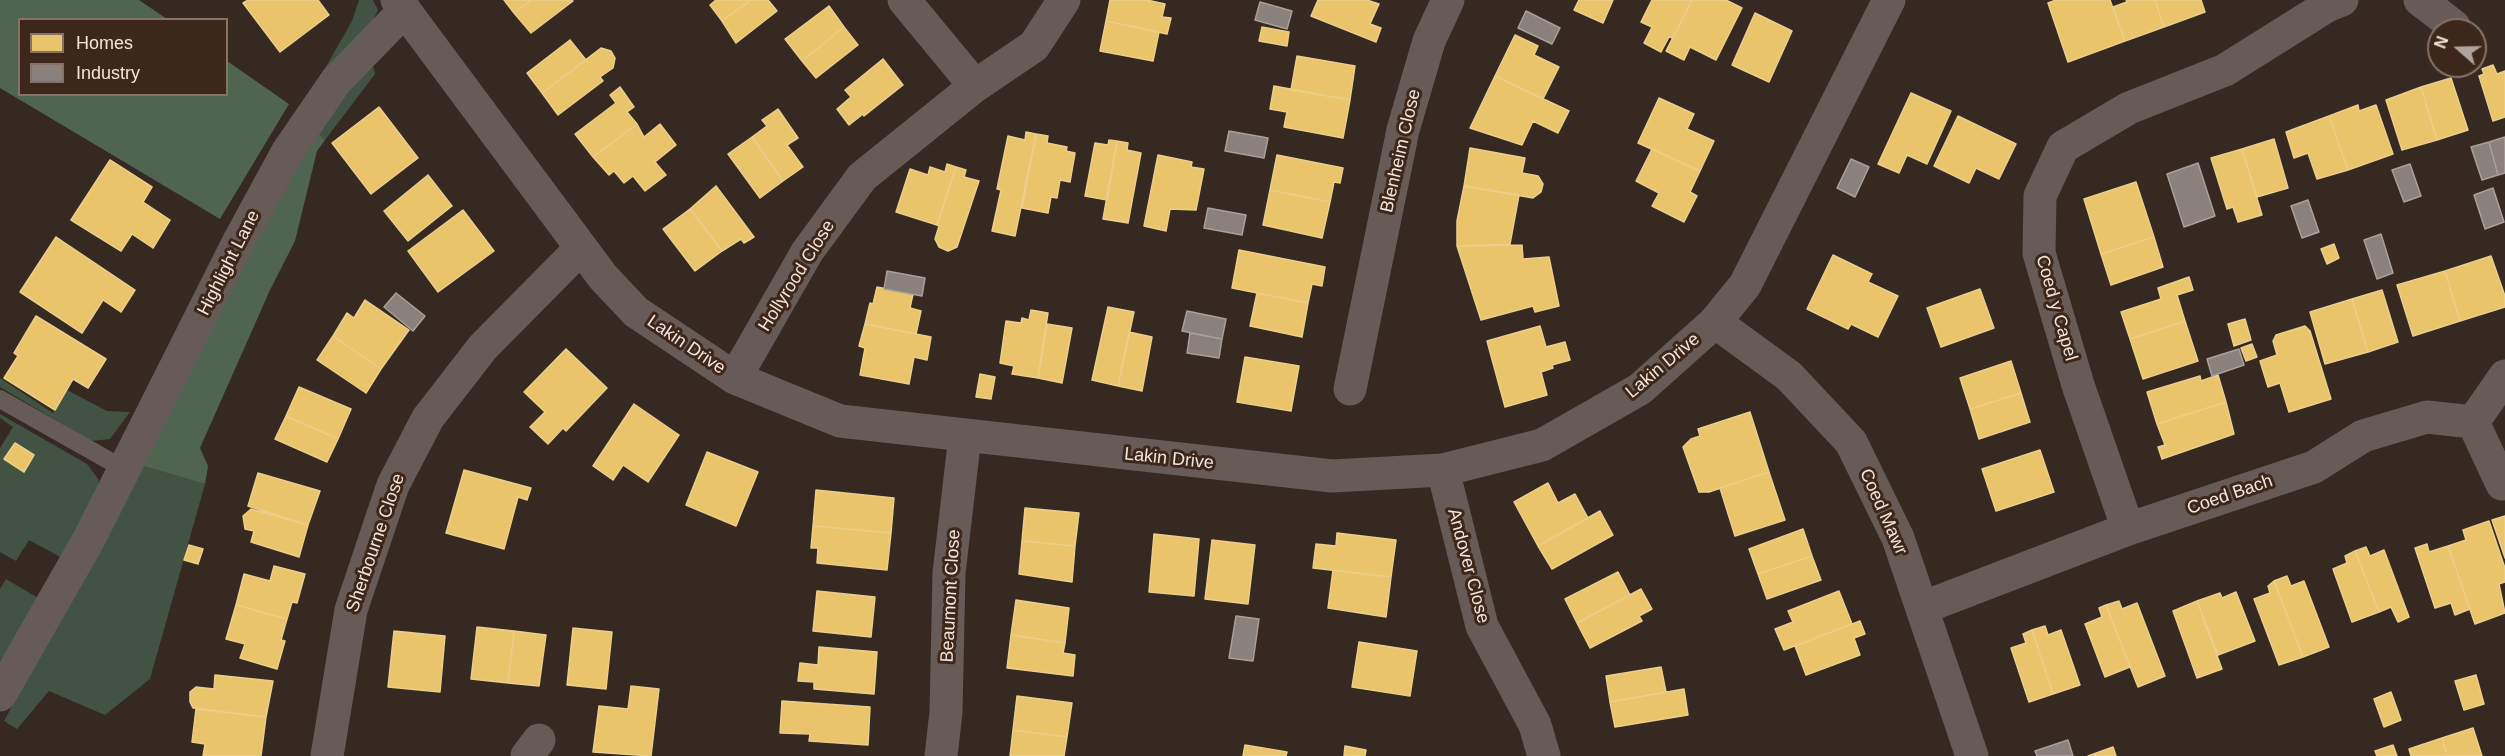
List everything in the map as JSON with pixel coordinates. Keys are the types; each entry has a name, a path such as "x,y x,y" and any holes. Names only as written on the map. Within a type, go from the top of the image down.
{"street":[{"path":"904,0 975,86"},
{"name":"Hollyrood Close","path":"735,378 807,252 862,177 975,86 1034,46 1064,0"},
{"name":"Blenheim Close","path":"1350,389 1403,130 1429,41 1448,0"},
{"name":"Coed y Capel","path":"2128,529 2079,385 2039,253 2040,196 2063,147 2129,108 2224,70 2327,6 2342,0"},
{"path":"2420,0 2444,18"},
{"name":"Lakin Drive","path":"401,5 580,249 636,312 735,378 840,421 1332,476 1443,471 1542,446 1640,389 1714,322 1745,285 1880,3"},
{"name":"Highlight Lane","path":"0,695 89,539 288,151 336,81 401,5"},
{"name":"Sherbourne Close","path":"327,756 351,610 393,485 428,418 483,347 580,249"},
{"name":"Coed Mawr","path":"1714,322 1788,376 1851,442 1898,538 1972,756"},
{"path":"2502,484 2473,422 2505,376"},
{"name":"Coed Bach","path":"1922,608 2128,529 2314,467 2363,436 2427,417 2473,422"},
{"name":"Beaumont Close","path":"941,756 946,712 949,573 965,436"},
{"name":"Andover Close","path":"1443,471 1482,626 1535,725 1544,756"}],"lane":[{"path":"0,399 123,469"}],"green space":[{"path":"0,0 139,0 166,18 18,18 18,96 228,96 228,62 289,104 220,219 0,88"},
{"path":"359,0 373,0 378,10 371,24 319,79 352,21"},
{"path":"372,62 375,74 325,140 313,128"},
{"path":"313,128 325,140 317,151 295,241 270,290 200,448 208,466 205,484 143,466"},
{"path":"0,378 53,413 67,390 107,411 130,412 110,439 91,441 0,387"},
{"path":"0,414 87,464 99,480 96,495 62,558 29,540 16,561 0,552 0,448 13,427 0,418"},
{"path":"143,466 205,484 150,679 105,715 49,691 17,729 4,721"},
{"path":"6,579 38,598 0,662 0,589"}],"building: Homes":[{"path":"248,0 318,0 329,15 280,52 243,3"},
{"path":"504,0 531,0 514,13"},
{"path":"531,0 573,1 531,33 514,13"},
{"path":"716,0 751,0 722,21 710,5"},
{"path":"751,0 768,0 777,11 736,43 722,21"},
{"path":"1110,0 1147,0 1165,4 1162,17 1171,18 1167,34 1106,21"},
{"path":"1318,0 1367,0 1379,4 1370,24 1381,28 1376,42 1311,16"},
{"path":"1579,0 1613,0 1603,23 1574,10"},
{"path":"1652,0 1692,0 1673,38 1669,37 1661,52 1644,43 1652,27 1641,22"},
{"path":"1692,0 1726,0 1742,8 1716,60 1690,47 1684,60 1666,51"},
{"path":"2056,0 2110,0 2125,41 2068,62 2048,3"},
{"path":"2126,0 2155,0 2164,27 2125,41 2113,7 2127,2"},
{"path":"2155,0 2201,0 2205,12 2164,27"},
{"path":"829,6 844,27 802,61 785,39"},
{"path":"1755,13 1792,31 1769,82 1732,65"},
{"path":"1106,21 1159,32 1153,61 1100,51"},
{"path":"844,27 858,45 816,78 802,61"},
{"path":"1262,27 1289,32 1287,46 1259,41"},
{"path":"1515,35 1538,46 1534,55 1559,67 1543,99 1495,76"},
{"path":"570,40 586,60 542,93 527,73"},
{"path":"601,48 611,51 615,58 613,68 600,77 603,81 558,115 542,93"},
{"path":"1297,56 1355,66 1350,100 1291,90"},
{"path":"883,59 903,85 849,125 837,109 851,97 845,90"},
{"path":"2493,65 2497,74 2505,71 2505,117 2493,121 2480,78 2487,78 2487,67"},
{"path":"1495,76 1569,111 1558,133 1533,121 1522,145 1470,128"},
{"path":"2451,78 2468,130 2437,140 2421,87"},
{"path":"1274,86 1350,100 1343,138 1284,127 1287,112 1270,109"},
{"path":"620,87 634,107 627,112 637,124 593,157 575,134 616,103 610,95"},
{"path":"2421,87 2437,140 2402,150 2386,100"},
{"path":"1911,93 1951,111 1927,164 1907,155 1899,173 1878,164"},
{"path":"1659,98 1694,114 1687,129 1714,141 1700,171 1638,143"},
{"path":"2358,105 2359,111 2376,105 2393,154 2348,170 2329,116"},
{"path":"379,107 418,158 371,194 332,143"},
{"path":"778,109 798,138 787,145 803,167 783,181 752,137 767,126 762,120"},
{"path":"1958,116 2016,144 1999,179 1976,168 1969,183 1934,166"},
{"path":"2329,116 2348,170 2317,179 2308,153 2294,158 2286,132"},
{"path":"637,124 644,137 660,124 676,145 655,162 666,175 645,191 633,176 624,183 614,171 609,175 593,157"},
{"path":"1026,132 1036,134 1015,236 992,231 1001,190 997,189 1008,136 1025,140"},
{"path":"1036,134 1048,136 1047,143 1067,147 1066,151 1075,153 1070,182 1060,180 1057,198 1051,197 1048,213 1022,208"},
{"path":"752,137 783,181 760,198 728,154"},
{"path":"2274,139 2288,188 2257,197 2242,149"},
{"path":"1109,140 1117,141 1107,200 1085,196 1095,143 1108,145"},
{"path":"1117,141 1128,143 1127,150 1141,153 1128,223 1103,219"},
{"path":"1470,148 1525,158 1522,173 1538,176 1543,184 1541,192 1533,198 1464,186"},
{"path":"1652,149 1700,171 1690,192 1697,196 1684,222 1652,206 1659,193 1636,181"},
{"path":"2242,149 2262,215 2238,222 2233,207 2227,209 2211,158"},
{"path":"1158,155 1192,162 1191,167 1204,169 1196,210 1170,209 1166,231 1144,226"},
{"path":"1277,155 1343,168 1340,183 1334,182 1330,202 1270,190"},
{"path":"110,160 152,187 143,202 170,220 153,248 132,234 121,251 71,220"},
{"path":"947,164 956,167 937,225 896,212 910,169 928,175 930,167 945,172"},
{"path":"956,167 966,170 964,177 979,181 957,247 948,251 939,247 935,239 939,226 937,225"},
{"path":"428,175 452,206 408,241 384,211"},
{"path":"2136,182 2154,237 2101,254 2084,199"},
{"path":"716,186 754,237 744,243 741,239 722,251 690,209"},
{"path":"1464,186 1519,195 1510,244 1457,246 1457,221"},
{"path":"1270,190 1330,202 1322,238 1263,225"},
{"path":"690,209 722,251 695,271 663,229"},
{"path":"463,210 494,251 438,292 408,251"},
{"path":"56,237 135,290 121,312 103,300 82,333 20,292"},
{"path":"2154,237 2163,267 2111,285 2101,254"},
{"path":"2334,244 2339,258 2327,264 2321,249"},
{"path":"1522,245 1523,259 1549,257 1559,306 1535,312 1533,306 1481,320 1457,246"},
{"path":"1239,250 1325,267 1322,286 1312,284 1308,303 1232,288"},
{"path":"1833,255 1872,274 1868,282 1898,296 1878,337 1851,324 1848,329 1807,309"},
{"path":"2491,256 2505,296 2505,307 2460,321 2445,271"},
{"path":"2445,271 2460,321 2413,336 2397,285"},
{"path":"2189,277 2193,290 2177,295 2185,321 2130,339 2121,312 2161,299 2158,288"},
{"path":"877,287 913,294 910,308 921,311 916,334 865,324"},
{"path":"1980,289 1994,328 1941,347 1927,308"},
{"path":"2382,290 2398,342 2368,352 2352,299"},
{"path":"1257,293 1308,303 1302,337 1250,326"},
{"path":"2352,299 2368,352 2325,364 2310,312"},
{"path":"365,300 409,330 381,369 333,336 347,313 354,318"},
{"path":"1108,307 1134,312 1118,386 1092,380"},
{"path":"1031,310 1048,313 1038,378 1012,374 1014,366 1000,363 1006,321 1021,323 1022,318 1029,320"},
{"path":"36,316 106,359 88,388 73,379 55,410 4,378 18,356 14,353"},
{"path":"2245,319 2251,340 2234,346 2228,324"},
{"path":"2185,321 2198,361 2143,379 2130,339"},
{"path":"865,324 931,337 927,360 914,357 909,384 860,375 865,348 859,346"},
{"path":"1047,324 1072,328 1062,383 1038,378"},
{"path":"1540,326 1546,347 1565,342 1570,360 1552,365 1553,368 1541,372 1547,395 1505,407 1487,341"},
{"path":"2305,326 2310,331 2331,399 2289,412 2280,383 2268,387 2260,361 2277,355 2273,341 2276,335"},
{"path":"1129,332 1152,337 1142,391 1118,386"},
{"path":"333,336 381,369 366,393 317,360"},
{"path":"2252,344 2257,357 2246,361 2241,348"},
{"path":"566,349 607,388 566,431 563,428 548,444 530,427 545,412 524,392"},
{"path":"1245,357 1299,366 1291,411 1237,402"},
{"path":"2011,361 2021,393 1970,409 1960,378"},
{"path":"980,374 995,377 991,399 976,397"},
{"path":"2218,375 2226,402 2157,424 2147,392 2200,376 2201,381"},
{"path":"299,387 351,409 338,439 286,416"},
{"path":"2021,393 2030,422 1979,439 1970,409"},
{"path":"2226,402 2234,434 2162,459 2158,447 2165,445 2157,424"},
{"path":"634,404 679,435 648,482 623,465 613,480 593,466"},
{"path":"1750,412 1769,472 1709,492 1699,492 1683,447 1691,439 1700,436 1698,429"},
{"path":"286,416 338,439 327,462 275,439"},
{"path":"15,443 34,455 24,472 4,459"},
{"path":"2040,450 2054,492 1996,511 1982,469"},
{"path":"707,452 758,472 736,526 686,505"},
{"path":"464,470 531,488 527,500 518,497 504,549 446,533"},
{"path":"1769,472 1785,520 1735,536 1720,488"},
{"path":"258,473 320,491 308,525 248,506"},
{"path":"1548,483 1558,503 1575,494 1588,518 1538,546 1514,502"},
{"path":"816,490 894,498 891,533 813,526"},
{"path":"1025,508 1079,513 1075,546 1022,541"},
{"path":"251,509 308,525 299,557 251,542 254,531 245,529 243,516"},
{"path":"1600,511 1613,535 1552,569 1538,546"},
{"path":"2505,516 2505,558 2492,520"},
{"path":"2489,521 2505,568 2505,582 2499,584 2505,613 2475,624 2448,546 2466,540 2463,530"},
{"path":"813,526 891,533 887,570 817,563 818,548 811,548"},
{"path":"1803,529 1812,556 1758,574 1749,549"},
{"path":"1337,533 1396,540 1391,577 1313,568 1316,544 1336,546"},
{"path":"1154,534 1199,539 1194,596 1149,592"},
{"path":"1212,540 1255,545 1248,604 1205,599"},
{"path":"1022,541 1075,546 1072,582 1019,574"},
{"path":"2427,544 2429,552 2448,546 2470,609 2455,615 2451,603 2435,608 2415,548"},
{"path":"189,545 203,549 198,564 184,560"},
{"path":"2366,547 2370,556 2384,550 2409,617 2398,622 2391,607 2379,612 2355,551"},
{"path":"2355,551 2379,612 2352,622 2333,569 2347,563 2345,556"},
{"path":"1812,556 1821,580 1767,599 1758,574"},
{"path":"274,566 305,574 297,603 292,602 287,619 236,605 244,574 270,581"},
{"path":"1333,570 1391,577 1386,617 1328,608"},
{"path":"1618,572 1630,595 1577,623 1565,599"},
{"path":"2287,576 2291,586 2304,581 2329,647 2303,657 2274,581"},
{"path":"2274,581 2303,657 2279,665 2254,599 2270,593 2268,586"},
{"path":"1641,589 1652,609 1639,616 1642,621 1590,648 1577,623"},
{"path":"817,591 875,597 871,637 813,631"},
{"path":"1839,591 1852,624 1784,650 1775,629 1793,622 1788,611"},
{"path":"2236,592 2255,641 2218,655 2197,601 2220,593 2222,598"},
{"path":"1016,600 1069,608 1065,643 1011,635"},
{"path":"2119,601 2122,609 2137,603 2165,676 2138,687 2106,605"},
{"path":"2197,601 2222,669 2197,678 2173,611"},
{"path":"236,605 287,619 281,640 285,641 277,669 240,658 245,644 226,639"},
{"path":"2106,605 2130,667 2105,677 2085,624 2102,617 2099,608"},
{"path":"1860,621 1865,634 1854,638 1860,655 1806,675 1795,646"},
{"path":"2045,626 2048,635 2061,630 2080,685 2053,694 2032,630"},
{"path":"477,627 514,631 508,683 471,679"},
{"path":"573,628 612,632 606,689 567,685"},
{"path":"2032,630 2053,694 2029,702 2011,648 2026,643 2023,634"},
{"path":"394,631 445,636 440,692 388,687"},
{"path":"514,631 546,635 539,686 508,683"},
{"path":"1011,635 1065,643 1063,653 1075,655 1073,676 1007,668"},
{"path":"1359,642 1417,651 1410,696 1352,687"},
{"path":"819,647 877,652 874,694 814,689 814,682 798,681 800,663 818,665"},
{"path":"1661,667 1666,692 1610,702 1606,676"},
{"path":"215,675 273,681 266,717 193,708 190,702 190,692 196,687 214,689"},
{"path":"2476,675 2484,704 2464,710 2455,681"},
{"path":"631,686 659,689 651,756 593,752 599,706 628,709"},
{"path":"1684,689 1688,715 1615,727 1610,702"},
{"path":"2391,692 2401,720 2384,727 2374,699"},
{"path":"1017,696 1072,703 1067,737 1013,730"},
{"path":"782,701 870,707 868,745 809,741 810,734 780,733"},
{"path":"196,709 266,717 261,756 203,756 205,744 192,742"},
{"path":"2473,728 2482,756 2447,756 2442,738"},
{"path":"1013,730 1067,737 1064,756 1010,756"},
{"path":"2442,738 2447,756 2411,756 2409,749"},
{"path":"1245,745 1287,752 1286,756 1243,756"},
{"path":"2393,745 2397,756 2377,756 2375,751"},
{"path":"1345,746 1366,750 1365,756 1344,756"},
{"path":"2113,747 2116,756 2088,756"}],"building: Industry":[{"path":"1260,2 1292,11 1287,29 1255,20"},
{"path":"1526,11 1560,28 1552,44 1518,28"},
{"path":"1229,131 1268,138 1264,158 1225,151"},
{"path":"2505,137 2505,173 2498,175 2489,142"},
{"path":"2489,142 2498,175 2482,180 2471,147"},
{"path":"1851,159 1869,167 1855,197 1837,188"},
{"path":"2198,163 2215,216 2184,227 2167,174"},
{"path":"2410,164 2421,196 2404,202 2392,170"},
{"path":"2493,188 2504,222 2485,229 2474,195"},
{"path":"2308,200 2319,232 2302,238 2291,206"},
{"path":"1208,208 1246,215 1242,235 1204,228"},
{"path":"2381,234 2393,273 2377,279 2364,240"},
{"path":"887,271 925,278 922,296 884,289"},
{"path":"396,293 425,316 413,331 384,307"},
{"path":"1187,311 1226,319 1222,339 1182,331"},
{"path":"1190,333 1222,339 1219,358 1187,353"},
{"path":"2239,349 2244,365 2212,376 2207,359"},
{"path":"1236,616 1259,619 1253,661 1229,658"},
{"path":"2068,740 2073,756 2037,756 2035,751"}]}
